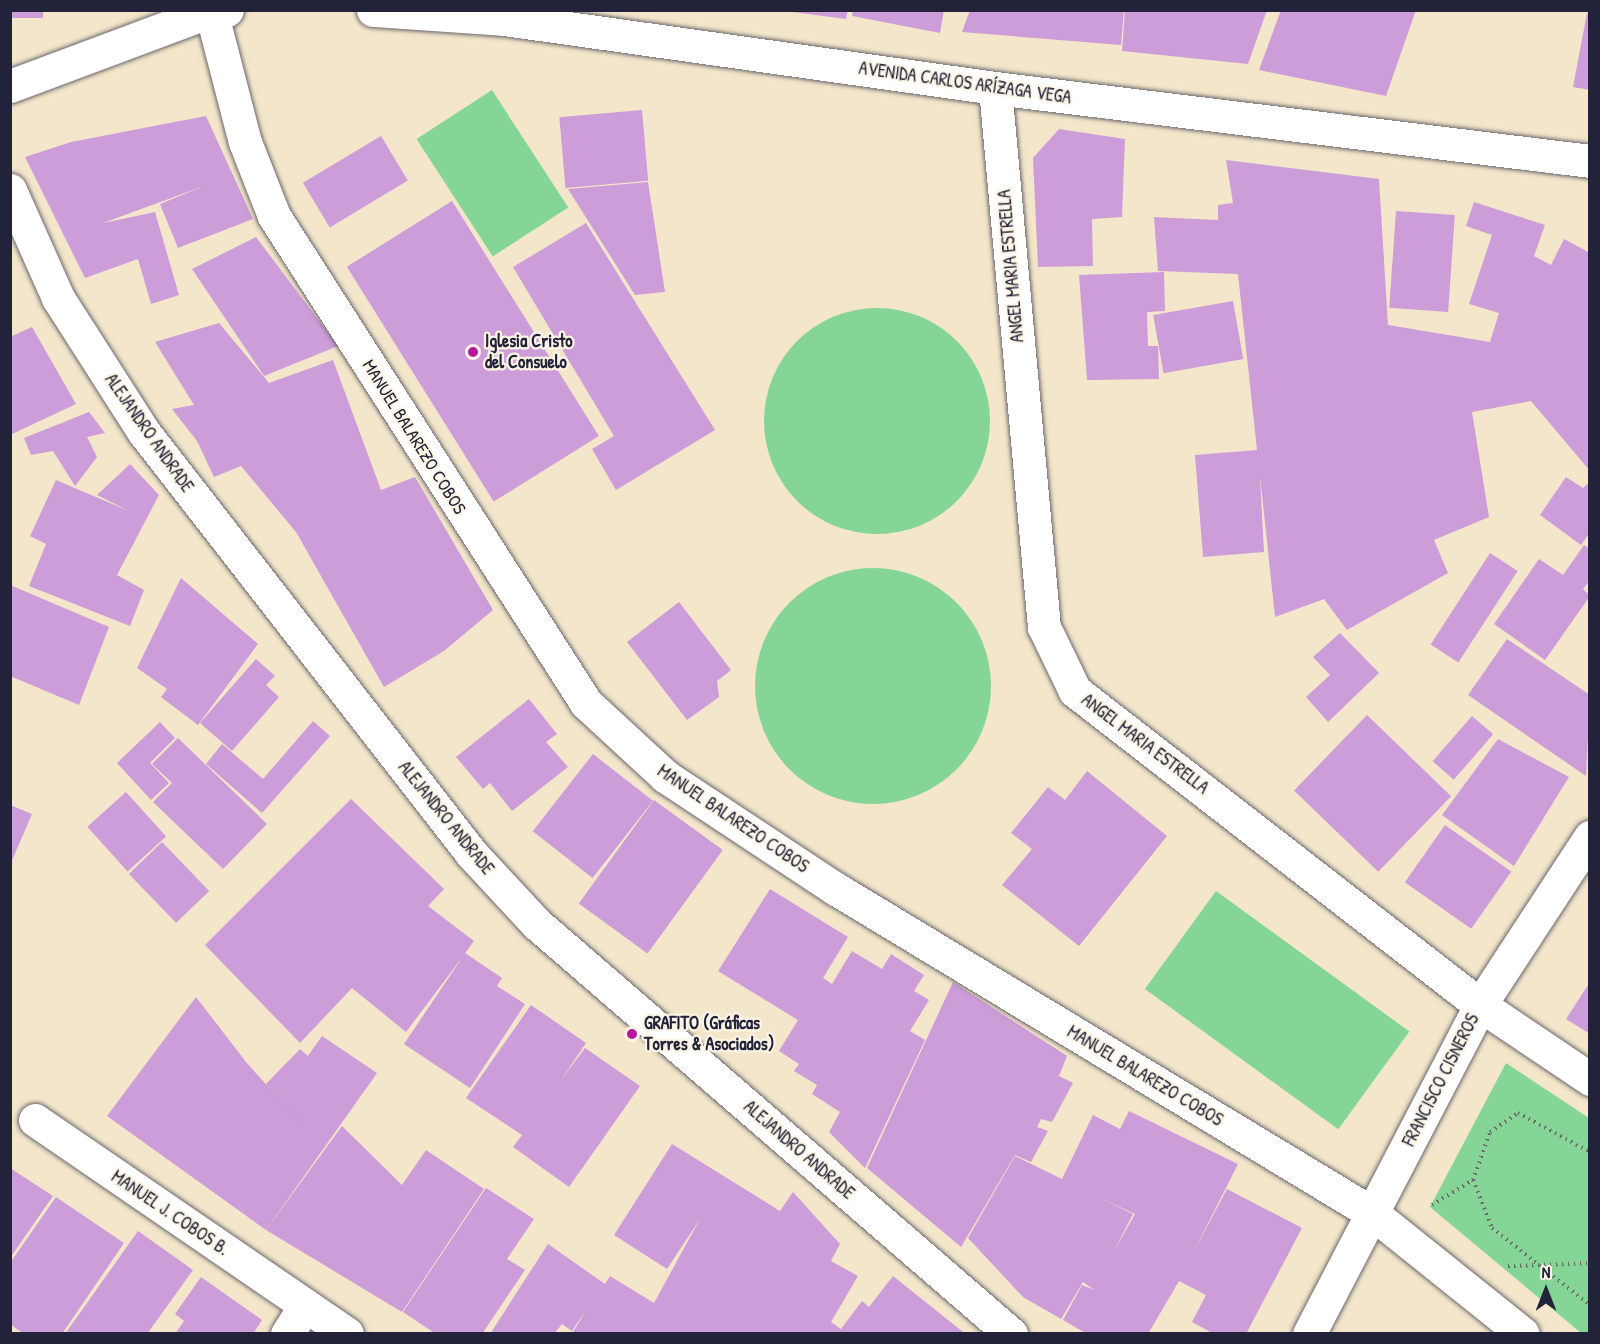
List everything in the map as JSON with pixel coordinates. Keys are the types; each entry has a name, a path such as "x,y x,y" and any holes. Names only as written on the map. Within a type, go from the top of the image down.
{"street":[{"name":"AVENIDA CARLOS ARÍZAGA VEGA","path":"373,10 504,20 995,88 1590,161"},
{"path":"10,86 219,11"},
{"name":"MANUEL BALAREZO COBOS","path":"219,11 245,142 274,216 586,703 665,776 836,889 1372,1213 1523,1334"},
{"name":"ANGEL MARIA ESTRELLA","path":"995,88 1044,627 1075,691 1480,1005 1590,1079"},
{"name":"AVENIDA CARLOS ARÍZAGA VEGA","path":"1557,158 1590,172"},
{"name":"ALEJANDRO ANDRADE","path":"10,190 58,298 143,431 471,853 537,924 1011,1334"},
{"name":"FRANCISCO CISNEROS","path":"1309,1334 1480,1005 1590,837"},
{"name":"MANUEL J. COBOS B.","path":"35,1120 348,1334"},
{"path":"287,1334 305,1305"}],"path":[{"path":"1372,1213 1430,1207 1473,1180 1490,1132 1518,1113 1590,1152"},
{"path":"1473,1180 1492,1228 1590,1305"},
{"path":"1456,1280 1499,1265 1544,1268 1590,1263"}],"green space":[{"path":"492,90 568,207 493,256 417,139"},
{"path":"866,308 888,308 920,316 930,321 949,333 965,349 982,378 988,399 990,421 988,443 982,464 965,493 949,509 920,526 888,534 866,534 834,526 824,521 805,509 789,493 772,464 764,432 764,410 772,378 777,368 789,349 805,333 834,316"},
{"path":"873,568 918,577 948,595 964,611 977,631 986,652 991,686 982,731 964,761 948,777 928,790 907,799 873,804 828,795 798,777 782,761 769,741 760,720 755,686 764,641 782,611 798,595 818,582 839,573"},
{"path":"1216,891 1409,1031 1338,1129 1145,989"},
{"path":"1506,1063 1589,1118 1589,1333 1581,1333 1430,1207"}],"building":[{"path":"10,10 43,10 43,18 10,18"},
{"path":"777,10 848,10 846,19"},
{"path":"853,10 944,10 940,33 852,16"},
{"path":"970,10 1124,10 1121,45 962,32"},
{"path":"1125,10 1267,10 1248,64 1122,51"},
{"path":"1281,10 1416,10 1386,96 1259,70"},
{"path":"1587,13 1590,14 1590,90 1573,87"},
{"path":"642,110 648,181 566,188 559,117"},
{"path":"206,116 253,219 178,248 160,204 204,186 103,223 155,212 179,295 151,304 138,259 85,278 25,157 71,142"},
{"path":"1059,129 1125,139 1122,217 1092,219 1093,266 1038,267 1033,158"},
{"path":"381,136 408,181 330,227 303,183"},
{"path":"1226,160 1379,179 1388,325 1490,342 1499,313 1469,304 1492,235 1466,226 1474,202 1545,225 1534,256 1551,265 1564,239 1590,253 1590,471 1531,401 1472,412 1489,517 1434,540 1448,573 1347,630 1324,599 1275,617 1260,476 1264,552 1203,557 1195,455 1257,450 1238,274 1158,271 1154,217 1218,220 1218,205 1233,203"},
{"path":"648,182 665,292 635,295 568,189"},
{"name":"Iglesia Cristo del Consuelo","path":"452,201 599,436 494,502 347,267"},
{"path":"1396,211 1455,215 1448,312 1389,308"},
{"path":"586,223 715,430 616,490 592,449 614,436 513,267"},
{"path":"256,237 338,346 264,376 192,269"},
{"path":"1164,272 1165,311 1147,312 1148,346 1158,346 1159,379 1087,380 1079,275"},
{"path":"1233,301 1243,359 1163,373 1153,315"},
{"path":"219,323 269,383 333,360 381,490 415,477 493,610 444,651 384,687 296,532 241,466 214,477 197,441 172,409 194,405 155,342"},
{"path":"32,327 76,404 10,435 10,337"},
{"path":"89,412 105,433 87,437 97,457 75,486 53,451 31,455 24,438"},
{"path":"130,464 159,495 117,575 144,590 130,626 29,586 46,544 30,536 56,480 129,511 97,495"},
{"path":"1566,477 1583,488 1590,482 1590,532 1581,545 1540,515"},
{"path":"1584,545 1590,549 1590,580 1583,589 1590,596 1545,660 1494,624 1539,559 1563,575"},
{"path":"1490,553 1518,571 1458,662 1431,644"},
{"path":"181,578 258,644 198,725 161,697 167,689 137,668"},
{"path":"10,585 109,627 79,705 10,676"},
{"path":"679,602 731,670 717,681 719,697 687,720 627,642"},
{"path":"1340,633 1379,673 1328,722 1306,697 1330,675 1313,657"},
{"path":"1507,639 1590,695 1586,776 1468,695"},
{"path":"256,659 275,676 266,685 279,697 232,751 200,723"},
{"path":"529,699 557,734 546,742 568,767 512,811 490,783 483,789 456,757"},
{"path":"1367,715 1451,796 1378,872 1294,791"},
{"path":"1472,716 1493,734 1454,780 1433,761"},
{"path":"313,721 330,736 262,813 206,764 222,744 263,779"},
{"path":"160,722 175,738 150,763 169,783 151,800 117,763"},
{"path":"178,738 267,824 223,869 153,802 172,783 152,764"},
{"path":"1498,739 1569,777 1514,866 1442,815"},
{"path":"593,754 653,801 593,878 533,831"},
{"path":"1087,771 1167,836 1079,946 1002,885 1032,849 1011,833 1048,787 1065,800"},
{"path":"126,792 166,837 128,871 87,827"},
{"path":"351,799 444,889 428,906 474,941 465,953 502,978 497,986 525,1004 470,1088 404,1044 464,955 406,1032 352,988 300,1043 205,945"},
{"path":"654,800 723,850 648,954 579,904"},
{"path":"10,805 32,814 10,865"},
{"path":"1445,825 1511,871 1471,929 1405,882"},
{"path":"162,842 209,891 176,923 129,874"},
{"path":"770,889 848,937 823,978 832,984 852,951 882,969 891,954 924,975 914,991 929,1000 910,1031 925,1040 865,1168 829,1132 840,1112 812,1094 817,1085 794,1071 799,1064 779,1051 798,1020 718,971"},
{"path":"953,982 1067,1056 1059,1076 1073,1083 1052,1122 1041,1119 1037,1127 1048,1131 1031,1162 1015,1155 961,1247 867,1168"},
{"path":"1590,982 1590,1034 1566,1019"},
{"path":"196,997 246,1062 319,1143 266,1084 300,1049 308,1056 322,1036 377,1073 266,1230 107,1116"},
{"path":"531,1005 586,1043 561,1080 585,1048 640,1086 569,1187 513,1147 522,1135 466,1098"},
{"path":"1129,1111 1238,1164 1191,1257 1227,1189 1302,1228 1246,1334 1214,1334 1192,1322 1206,1295 1179,1281 1148,1334 1087,1334 1063,1320 1082,1285 1094,1290 1083,1282 1061,1319 1023,1297 968,1238 1015,1156 1062,1179 1093,1115 1120,1129","holes":["1098,1197 1135,1214 1114,1251 1133,1214"]},
{"path":"342,1126 402,1185 426,1150 484,1189 402,1312 266,1230"},
{"path":"672,1144 780,1211 793,1192 840,1244 831,1261 858,1276 831,1322 841,1329 862,1301 869,1307 893,1276 963,1332 572,1334 586,1310 572,1331 562,1324 554,1334 490,1334 548,1244 605,1284 610,1276 654,1303 700,1219 667,1269 614,1235"},
{"path":"10,1168 53,1196 10,1258"},
{"path":"486,1188 534,1219 507,1259 525,1270 482,1334 436,1334 403,1312"},
{"path":"56,1197 124,1243 62,1334 24,1334 10,1324 10,1263"},
{"path":"138,1231 193,1270 147,1334 65,1334"},
{"path":"201,1277 262,1320 253,1334 175,1334 184,1321 175,1314"}],"place":[{"name":"Iglesia Cristo del Consuelo","path":"473,352"},
{"name":"GRAFITO (Gráficas Torres & Asociados)","path":"632,1034"}]}
